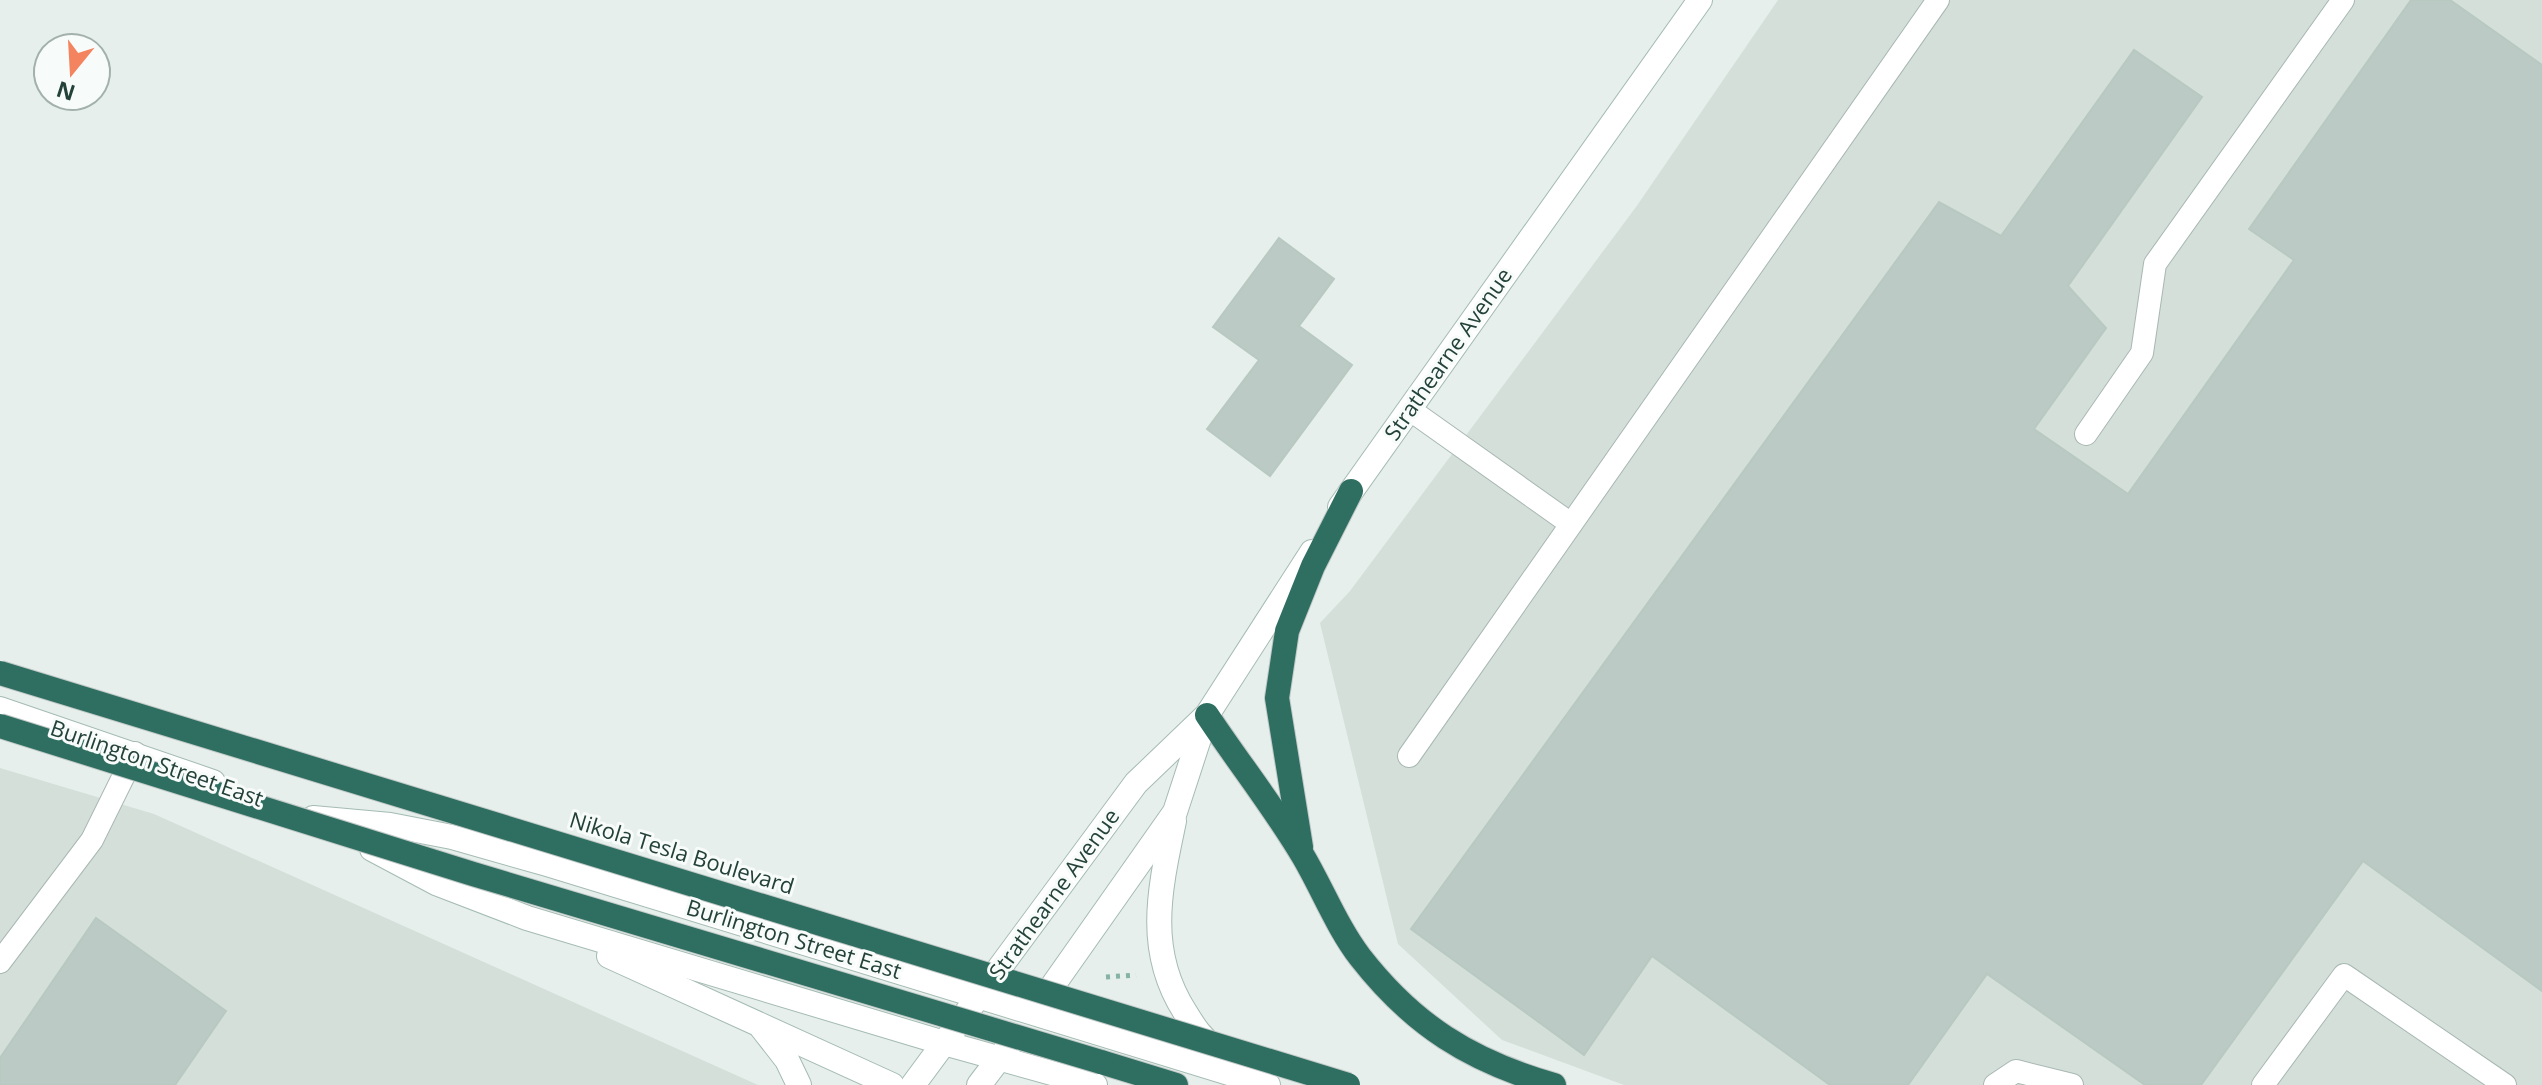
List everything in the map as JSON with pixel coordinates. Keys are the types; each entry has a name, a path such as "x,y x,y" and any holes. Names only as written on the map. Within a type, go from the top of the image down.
{"highway":[{"path":"1302,854 1277,698 1287,631 1313,566 1351,491"},
{"name":"Nikola Tesla Boulevard","path":"0,673 1348,1085"},
{"path":"1207,715 1302,854 1359,955 1416,1019 1468,1052 1517,1075 1554,1085"},
{"path":"0,726 473,874 1176,1085"}],"main road":[{"name":"Strathearne Avenue","path":"913,1085 1136,783 1207,715 1351,491 1700,0"},
{"name":"Burlington Street East","path":"0,709 135,753 313,818 436,883 527,918 1095,1085"},
{"name":"Strathearne Avenue","path":"979,1085 1175,812 1207,715"},
{"path":"1175,812 1159,892 1159,944 1168,983 1202,1039 1243,1069 1276,1085"},
{"name":"Burlington Street East","path":"313,818 390,825 452,837 1268,1085"},
{"path":"527,918 892,1085"},
{"path":"760,1026 787,1060 799,1085"}],"lane":[{"path":"1409,756 1938,0"},
{"path":"2086,434 2142,353 2155,264 2343,0"},
{"path":"1409,409 1571,524"},
{"path":"0,962 92,840 135,753"},
{"path":"2263,1085 2344,975 2505,1085"},
{"path":"1995,1085 2016,1071 2072,1085"}],"path":[{"path":"1101,977 1142,975"}],"shaded area":[{"path":"1778,0 2542,0 2542,1085 1624,1085 1502,1040 1398,944 1320,623 1350,591 1636,207"},
{"path":"0,768 154,814 758,1085 0,1085"}],"building":[{"path":"2411,0 2450,0 2542,65 2542,991 2363,861 2201,1085 2145,1085 1987,974 1908,1085 1830,1085 1652,956 1584,1055 1411,929 1939,202 2001,236 2134,50 2202,97 2068,286 2106,328 2034,429 2128,494 2294,260 2249,229"},
{"path":"1279,238 1334,279 1299,326 1352,365 1270,476 1207,429 1259,360 1213,327"},
{"path":"96,918 226,1011 175,1085 0,1085 0,1058"}]}
